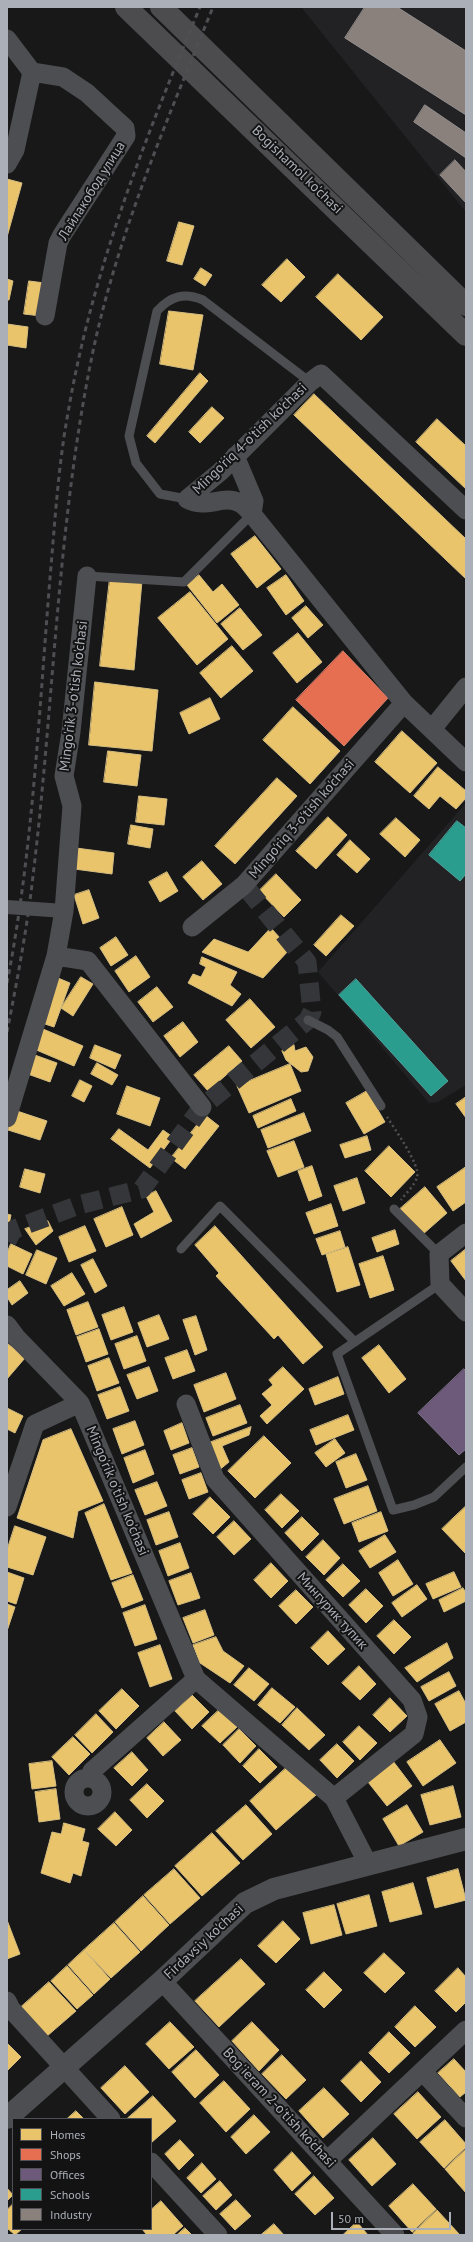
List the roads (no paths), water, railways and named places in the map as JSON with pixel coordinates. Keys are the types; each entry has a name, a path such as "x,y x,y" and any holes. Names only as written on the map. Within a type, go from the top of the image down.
{"main road":[{"name":"Bogishamol ko'chasi","path":"126,7 466,335"},
{"name":"Bogishamol ko'chasi","path":"160,7 466,304"}],"street":[{"path":"7,39 32,72 15,150 7,164"},
{"name":"Лайлакобод улица","path":"32,72 63,77 87,93 125,128 126,136 58,243 44,316"},
{"name":"Mingo'riq 4-o'tish ko'chasi","path":"466,510 321,374 310,382 206,485 187,499 197,505 224,500 240,503 252,514 404,703 466,762"},
{"path":"235,456 254,501 252,514"},
{"name":"Mingo'rik 3-o'tish ko'chasi","path":"7,1118 56,956 64,911 72,806 64,776 71,732 88,576"},
{"path":"432,729 466,687"},
{"name":"Mingo'riq 3-o'tish ko'chasi","path":"192,927 244,885 404,703"},
{"path":"7,907 64,911"},
{"path":"56,956 88,961 91,964 202,1107"},
{"path":"466,1233 439,1254 440,1284 466,1312"},
{"name":"Mingo'rik o'tish ko'chasi","path":"7,1325 16,1337 80,1403 196,1679 334,1798 368,1864"},
{"path":"7,1507 35,1424 80,1403"},
{"name":"Мингурик тупик","path":"186,1404 215,1480 412,1700 418,1717 414,1734 334,1798"},
{"path":"90,1777 92,1771 196,1679"},
{"name":"Firdavsiy ko'chasi","path":"7,2118 162,1981 244,1903 274,1889 466,1839"},
{"name":"Bog'ieram 2-o'tish ko'chasi","path":"162,1981 395,2235"},
{"path":"7,2001 11,2009 110,2118"},
{"path":"327,2161 466,2030"},
{"path":"423,2072 466,2118"},
{"path":"152,2163 218,2235"}],"lane":[{"path":"187,499 160,494 136,463 129,436 157,311 168,299 192,295 204,300 310,382"},
{"path":"88,576 184,582 252,514"},
{"path":"308,1020 328,1030 337,1037 381,1106"},
{"path":"181,1249 220,1206 355,1342"},
{"path":"394,1209 439,1254"},
{"path":"440,1284 337,1354 393,1510 414,1505 434,1497 466,1467"}],"tunnel":[{"path":"7,1241 12,1231 17,1228 79,1205 142,1189 202,1107 308,1020 312,1012 307,962 244,885"}],"railway":[{"path":"7,983 16,933 29,832 59,474 78,360 91,308 122,206 140,156 200,7"},
{"path":"7,1032 22,955 31,896 63,550 80,420 92,356 102,311 129,222 161,136 213,7"}]}
